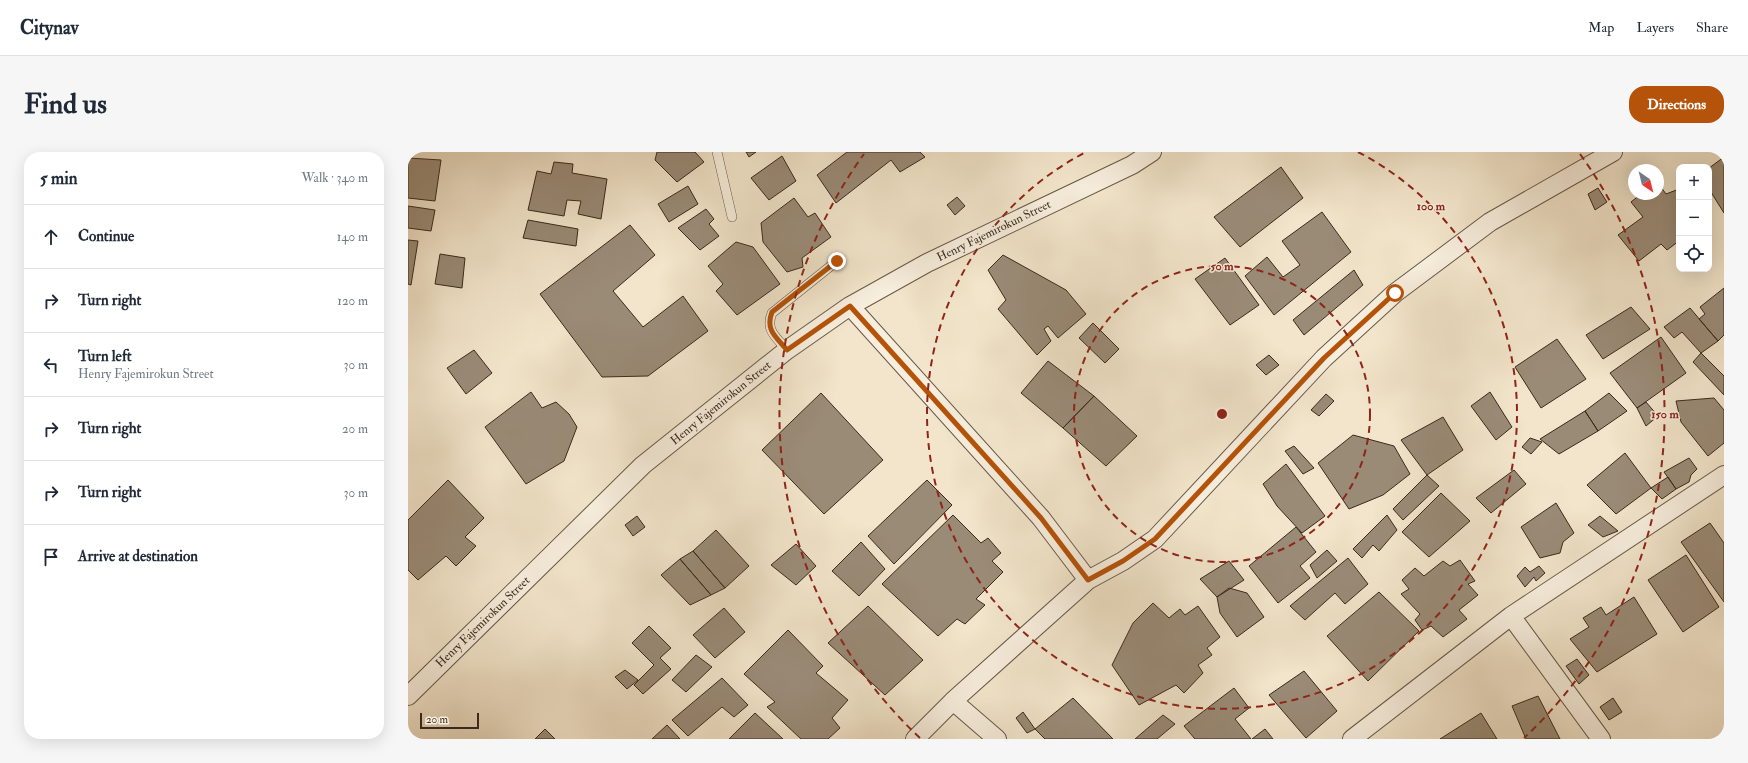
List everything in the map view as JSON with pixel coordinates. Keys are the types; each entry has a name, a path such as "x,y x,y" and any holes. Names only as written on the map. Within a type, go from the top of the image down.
{"street":[{"name":"Henry Fajemirokun Street","path":"408,696 642,465 787,350 850,306 927,263 1132,165 1152,152"},
{"path":"915,739 953,701 1088,580 1123,561 1155,539 1324,358 1395,293 1490,222 1613,152"},
{"path":"850,306 1041,518 1088,580"},
{"path":"1352,739 1511,616 1724,474"},
{"path":"1511,616 1601,739"},
{"path":"953,701 997,739"}],"lane":[{"path":"717,152 732,217"},
{"path":"787,350 770,328 769,321 772,312 837,261"}],"building":[{"path":"657,152 695,152 704,162 677,182 655,160"},
{"path":"746,152 756,152 749,157"},
{"path":"847,152 920,152 925,157 900,172 891,160 836,203 817,175"},
{"path":"782,156 796,181 769,200 751,178"},
{"path":"1724,157 1724,213 1712,194 1712,166"},
{"path":"408,158 441,160 435,201 408,198"},
{"path":"554,162 573,164 572,173 607,179 601,219 578,214 581,201 567,200 564,216 528,210 537,171 551,174"},
{"path":"1281,167 1303,198 1240,247 1214,217"},
{"path":"688,186 698,204 669,222 658,204"},
{"path":"1598,188 1607,202 1595,210 1588,194"},
{"path":"1676,190 1676,243 1667,250 1661,244 1639,261 1618,235 1643,217 1631,202 1634,200 1664,200 1664,191 1666,194"},
{"path":"957,197 965,206 955,215 947,205"},
{"path":"794,198 808,217 815,213 831,237 802,258 803,267 787,272 763,242 761,223"},
{"path":"408,206 435,210 431,231 408,228"},
{"path":"706,209 714,219 709,224 719,236 700,250 678,228"},
{"path":"1322,212 1351,252 1274,315 1245,276 1267,257 1283,277 1300,265 1282,241"},
{"path":"528,220 578,229 576,246 523,238"},
{"path":"630,225 655,255 613,291 643,327 683,296 708,331 648,376 602,377 540,294"},
{"path":"408,240 418,241 411,285 408,284"},
{"path":"736,242 753,247 780,284 737,315 716,291 723,284 708,266"},
{"path":"440,254 465,258 462,288 435,284"},
{"path":"1003,255 1066,290 1086,314 1058,338 1048,326 1044,329 1051,341 1037,355 998,309 1006,300 988,270"},
{"path":"1225,258 1259,305 1230,325 1195,279"},
{"path":"1354,270 1363,285 1304,335 1293,320"},
{"path":"1724,288 1724,335 1718,341 1699,319 1705,314 1700,307"},
{"path":"1631,307 1650,329 1603,359 1586,335"},
{"path":"1690,308 1718,341 1701,353 1682,332 1674,338 1664,327"},
{"path":"1093,323 1119,349 1105,363 1079,338"},
{"path":"1661,337 1686,373 1637,408 1610,373"},
{"path":"1557,339 1586,379 1541,408 1515,367"},
{"path":"474,350 492,373 466,394 447,368"},
{"path":"1701,353 1724,376 1724,395 1693,362"},
{"path":"1269,355 1279,365 1266,375 1256,365"},
{"path":"1048,361 1094,396 1063,428 1021,393"},
{"path":"531,392 542,408 556,402 569,414 577,427 564,461 526,484 485,427"},
{"path":"1490,392 1512,427 1496,440 1471,406"},
{"path":"821,393 883,460 824,514 762,450"},
{"path":"1609,393 1627,411 1598,431 1585,411"},
{"path":"1326,394 1334,401 1319,416 1311,410"},
{"path":"1094,396 1137,436 1106,466 1063,428"},
{"path":"1714,398 1724,410 1724,443 1708,456 1681,422 1676,401"},
{"path":"1646,402 1658,416 1646,426 1637,408"},
{"path":"1585,411 1598,431 1559,454 1540,439"},
{"path":"1443,417 1463,450 1427,475 1401,440"},
{"path":"1353,435 1394,446 1410,474 1383,495 1349,509 1318,463"},
{"path":"1530,438 1542,442 1531,454 1522,447"},
{"path":"1294,446 1314,468 1303,474 1285,451"},
{"path":"1625,453 1651,488 1616,514 1587,485"},
{"path":"1689,458 1697,469 1691,475 1689,482 1676,489 1664,472"},
{"path":"1286,464 1325,516 1302,533 1277,506 1263,484"},
{"path":"1514,470 1526,484 1491,513 1476,498"},
{"path":"1427,475 1439,486 1403,520 1393,509"},
{"path":"1668,477 1676,489 1662,499 1651,488"},
{"path":"448,480 484,518 465,537 476,546 456,566 446,556 418,580 408,570 408,520"},
{"path":"927,480 952,505 894,564 868,536"},
{"path":"1441,493 1470,521 1429,557 1402,532"},
{"path":"1556,503 1574,533 1563,542 1560,553 1540,558 1521,527"},
{"path":"953,515 981,543 988,538 1001,553 992,561 1003,572 976,599 985,605 965,624 957,619 938,636 882,584"},
{"path":"1387,515 1397,530 1379,551 1373,545 1362,558 1353,549"},
{"path":"637,516 645,527 633,536 625,525"},
{"path":"1600,516 1618,531 1603,537 1588,525"},
{"path":"1710,523 1724,543 1724,602 1681,542"},
{"path":"1296,527 1316,552 1300,566 1310,578 1278,603 1249,566"},
{"path":"716,530 749,566 725,588 693,551"},
{"path":"861,542 885,569 859,596 832,571"},
{"path":"796,544 816,566 796,585 771,565"},
{"path":"1327,550 1337,561 1317,578 1310,565"},
{"path":"693,551 725,588 711,595 680,559"},
{"path":"1686,555 1719,607 1683,632 1648,580"},
{"path":"1348,558 1368,584 1345,604 1335,593 1305,620 1290,606"},
{"path":"680,559 711,595 690,605 661,575"},
{"path":"1460,560 1475,581 1468,584 1478,595 1459,610 1467,619 1443,637 1431,626 1422,630 1415,620 1420,614 1401,594 1409,589 1402,580 1415,568 1424,576 1443,561 1450,566"},
{"path":"1229,561 1244,580 1217,597 1200,579"},
{"path":"1539,566 1545,573 1536,581 1534,577 1525,587 1517,576 1525,567 1530,572"},
{"path":"1229,588 1247,593 1264,617 1237,637 1220,613 1217,597"},
{"path":"1379,592 1419,631 1368,681 1327,636"},
{"path":"1634,597 1657,634 1597,672 1570,639 1589,627 1583,618 1601,607 1606,615"},
{"path":"1153,603 1169,618 1180,609 1185,615 1198,606 1220,637 1207,648 1212,655 1198,665 1203,673 1184,693 1176,685 1139,705 1112,665 1133,623"},
{"path":"868,606 923,660 885,695 828,643"},
{"path":"724,608 745,632 715,658 693,635"},
{"path":"649,626 671,648 660,658 671,669 643,694 634,685 654,665 632,643"},
{"path":"788,630 823,666 816,673 848,700 832,718 840,728 828,739 801,739 767,707 775,702 744,674"},
{"path":"696,655 712,667 686,692 672,680"},
{"path":"1577,659 1589,675 1579,684 1566,666"},
{"path":"625,670 638,680 627,689 615,677"},
{"path":"1304,671 1337,711 1306,738 1269,695"},
{"path":"722,678 748,705 734,717 722,707 688,736 672,720"},
{"path":"1234,688 1249,708 1235,719 1251,739 1195,739 1184,726"},
{"path":"1538,696 1560,739 1526,739 1512,706"},
{"path":"1073,698 1113,739 1045,739 1035,729"},
{"path":"1613,698 1622,712 1609,720 1600,707"},
{"path":"1023,712 1035,729 1027,733 1016,718"},
{"path":"755,713 783,739 729,739"},
{"path":"1481,713 1497,739 1440,739"},
{"path":"1163,715 1175,724 1157,739 1135,739"},
{"path":"667,725 680,739 652,739"},
{"path":"545,729 555,739 535,739"},
{"path":"1265,729 1273,739 1252,739"}],"route":[{"path":"837,261 772,312 769,321 770,328 774,335 787,350 850,306 1041,518 1088,580 1123,561 1155,539 1324,358 1395,293"}]}
